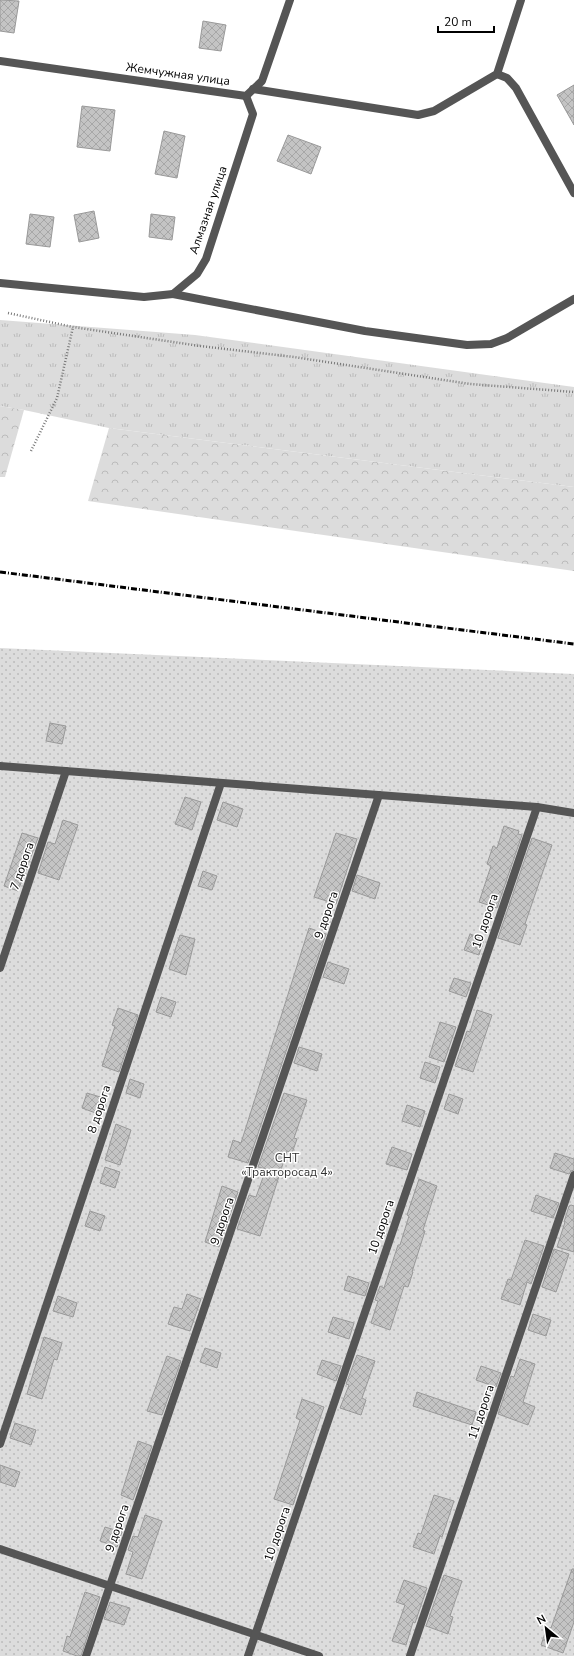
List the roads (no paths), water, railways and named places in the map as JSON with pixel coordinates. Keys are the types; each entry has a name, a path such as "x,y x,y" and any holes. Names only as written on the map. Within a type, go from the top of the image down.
{"street":[{"path":"246,96 262,81 290,0"},
{"path":"253,89 418,115 434,111 497,74 521,0"},
{"name":"Жемчужная улица","path":"0,61 246,96"},
{"path":"497,74 507,78 516,88 574,193"},
{"name":"Алмазная улица","path":"173,294 197,274 206,259 253,114 246,96"},
{"path":"0,283 144,297 173,294 365,331 467,345 491,344 507,338 574,299"},
{"path":"0,766 536,807 574,813"},
{"name":"7 дорога","path":"0,968 66,771"},
{"name":"8 дорога","path":"0,1444 221,783"},
{"name":"9 дорога","path":"86,1656 380,795"},
{"name":"10 дорога","path":"248,1656 536,807"},
{"name":"11 дорога","path":"410,1656 574,1175"},
{"path":"0,1549 320,1656"}],"railway":[{"path":"0,572 574,644"}],"park label":[{"name":"СНТ «Тракторосад 4»","path":"287,1165"}]}
